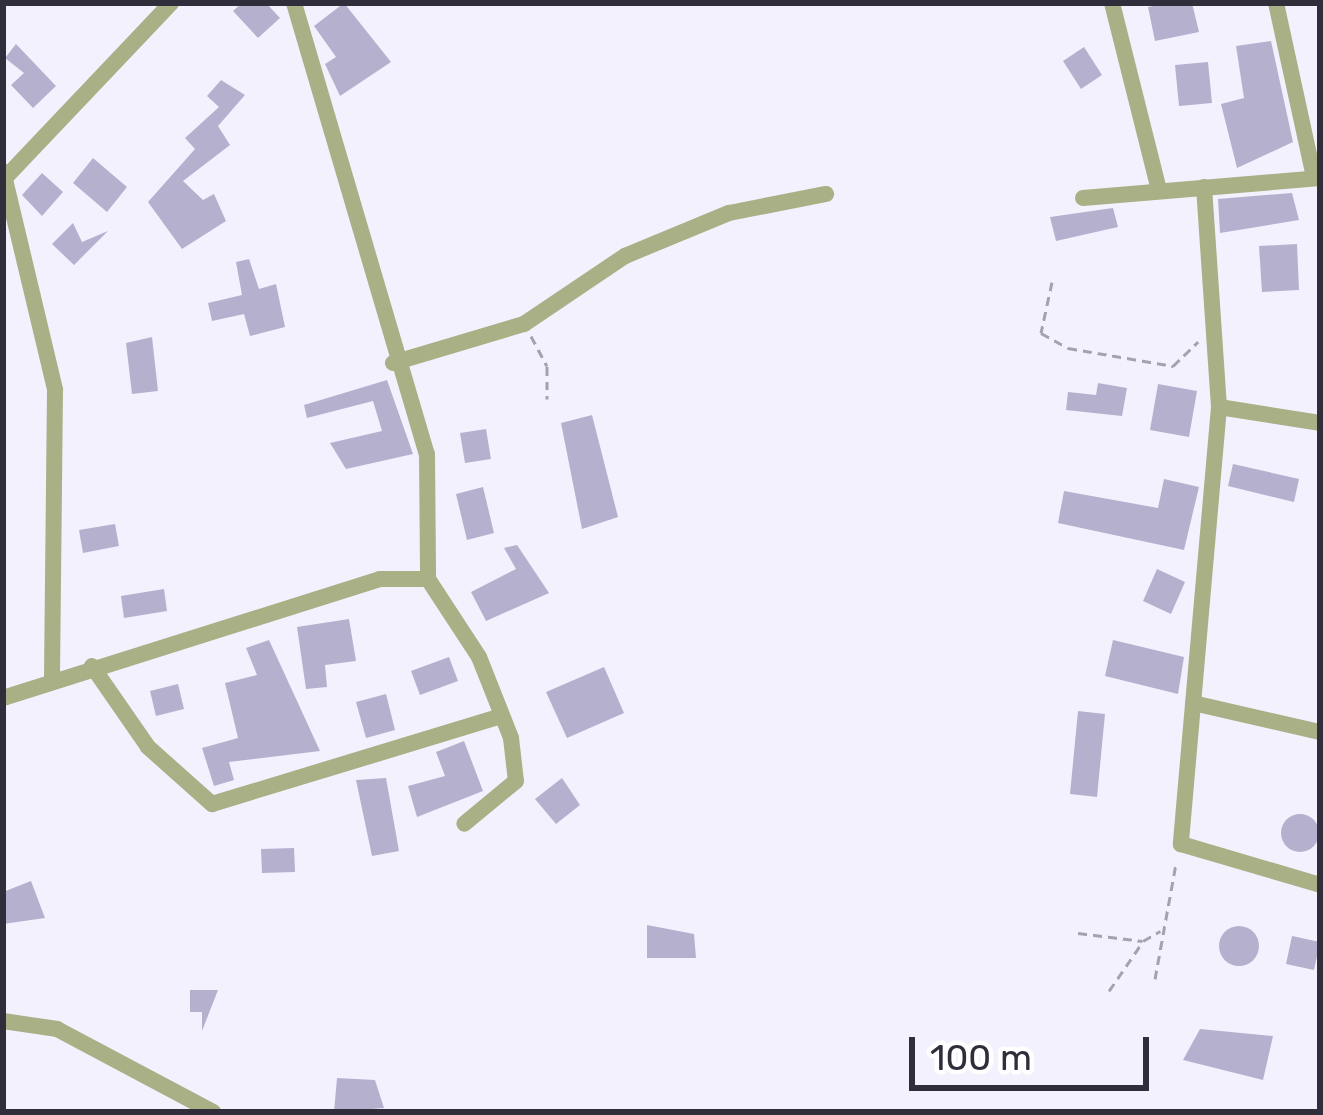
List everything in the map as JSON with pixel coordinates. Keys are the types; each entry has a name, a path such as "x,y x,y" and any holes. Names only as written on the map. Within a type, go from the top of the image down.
{"street":[{"path":"52,678 55,390 4,174 171,3"},
{"path":"294,3 393,362 427,454 428,579 501,716 516,781 464,824"},
{"path":"1112,3 1159,190"},
{"path":"1083,197 1317,178 1276,3"},
{"path":"1204,187 1219,407 1181,844 1320,885"},
{"path":"393,362 524,324 646,247 729,213 826,194"},
{"path":"1219,407 1320,423"},
{"path":"3,698 52,678 380,579 428,579"},
{"path":"92,666 148,747 212,804 501,716"},
{"path":"1193,703 1320,732"},
{"path":"3,1021 57,1029 213,1112"}],"path":[{"path":"1052,281 1041,333 1121,365 1172,366 1216,324"},
{"path":"524,324 548,366 547,399"},
{"path":"1156,979 1181,844"},
{"path":"1109,992 1143,941 1162,930"},
{"path":"1078,933 1143,941"}],"building":[{"path":"242,3 266,3 280,18 258,38 233,11"},
{"path":"344,3 391,62 340,96 325,64 336,57 314,26"},
{"path":"1192,3 1199,32 1155,41 1148,7"},
{"path":"1271,41 1293,142 1237,168 1221,104 1244,98 1236,46"},
{"path":"16,44 56,86 33,108 11,85 24,73 5,58"},
{"path":"1084,47 1102,75 1081,89 1063,61"},
{"path":"1208,62 1212,103 1179,106 1175,65"},
{"path":"221,80 245,95 218,126 230,145 183,181 203,200 214,194 226,221 182,249 148,202 195,149 185,138 219,107 207,96"},
{"path":"93,158 127,187 107,212 73,183"},
{"path":"42,173 63,192 42,216 22,195"},
{"path":"1292,193 1299,220 1220,233 1218,199"},
{"path":"1113,208 1118,227 1056,241 1050,217"},
{"path":"73,223 82,242 108,231 74,265 52,244"},
{"path":"1297,244 1299,290 1262,292 1259,246"},
{"path":"249,259 259,289 276,284 285,327 250,336 244,314 212,321 208,303 242,295 236,262"},
{"path":"152,337 158,391 132,394 126,343"},
{"path":"387,380 413,454 346,469 330,443 382,431 373,401 307,418 304,405"},
{"path":"1098,383 1127,388 1122,416 1066,410 1068,392 1096,395"},
{"path":"1158,384 1197,391 1189,437 1150,430"},
{"path":"592,415 618,517 582,529 561,423"},
{"path":"486,429 491,459 465,463 460,433"},
{"path":"1233,464 1299,479 1294,502 1228,486"},
{"path":"1164,479 1199,487 1184,550 1058,523 1064,491 1158,508"},
{"path":"483,487 494,533 467,540 456,494"},
{"path":"115,524 119,546 83,553 79,530"},
{"path":"517,545 549,593 486,621 471,592 516,569 504,548"},
{"path":"1157,569 1185,582 1171,614 1143,601"},
{"path":"164,589 167,611 124,618 121,596"},
{"path":"349,619 356,661 325,665 327,687 306,689 297,627"},
{"path":"269,640 320,751 229,762 234,780 214,786 202,748 238,738 225,683 257,675 246,648"},
{"path":"1113,640 1184,657 1178,694 1105,676"},
{"path":"449,657 458,681 420,695 411,671"},
{"path":"604,667 624,713 567,738 546,692"},
{"path":"178,684 184,709 156,716 150,691"},
{"path":"386,694 395,730 366,738 356,702"},
{"path":"1078,711 1105,714 1097,797 1070,794"},
{"path":"464,741 483,791 417,817 408,786 445,776 436,752"},
{"path":"386,778 399,851 372,856 356,780"},
{"path":"562,778 580,805 556,824 535,799"},
{"path":"1300,814 1313,820 1319,833 1313,846 1300,852 1287,846 1281,833 1287,820"},
{"path":"294,848 295,872 262,873 261,849"},
{"path":"31,881 45,918 3,924 3,892"},
{"path":"647,925 694,934 696,958 647,958"},
{"path":"1239,926 1253,932 1259,946 1253,960 1239,966 1225,960 1219,946 1225,932"},
{"path":"1292,936 1320,942 1314,970 1286,964"},
{"path":"190,990 218,990 202,1031 202,1012 190,1012"},
{"path":"1200,1029 1273,1036 1263,1080 1183,1060"},
{"path":"337,1078 375,1080 384,1108 334,1112"}]}
